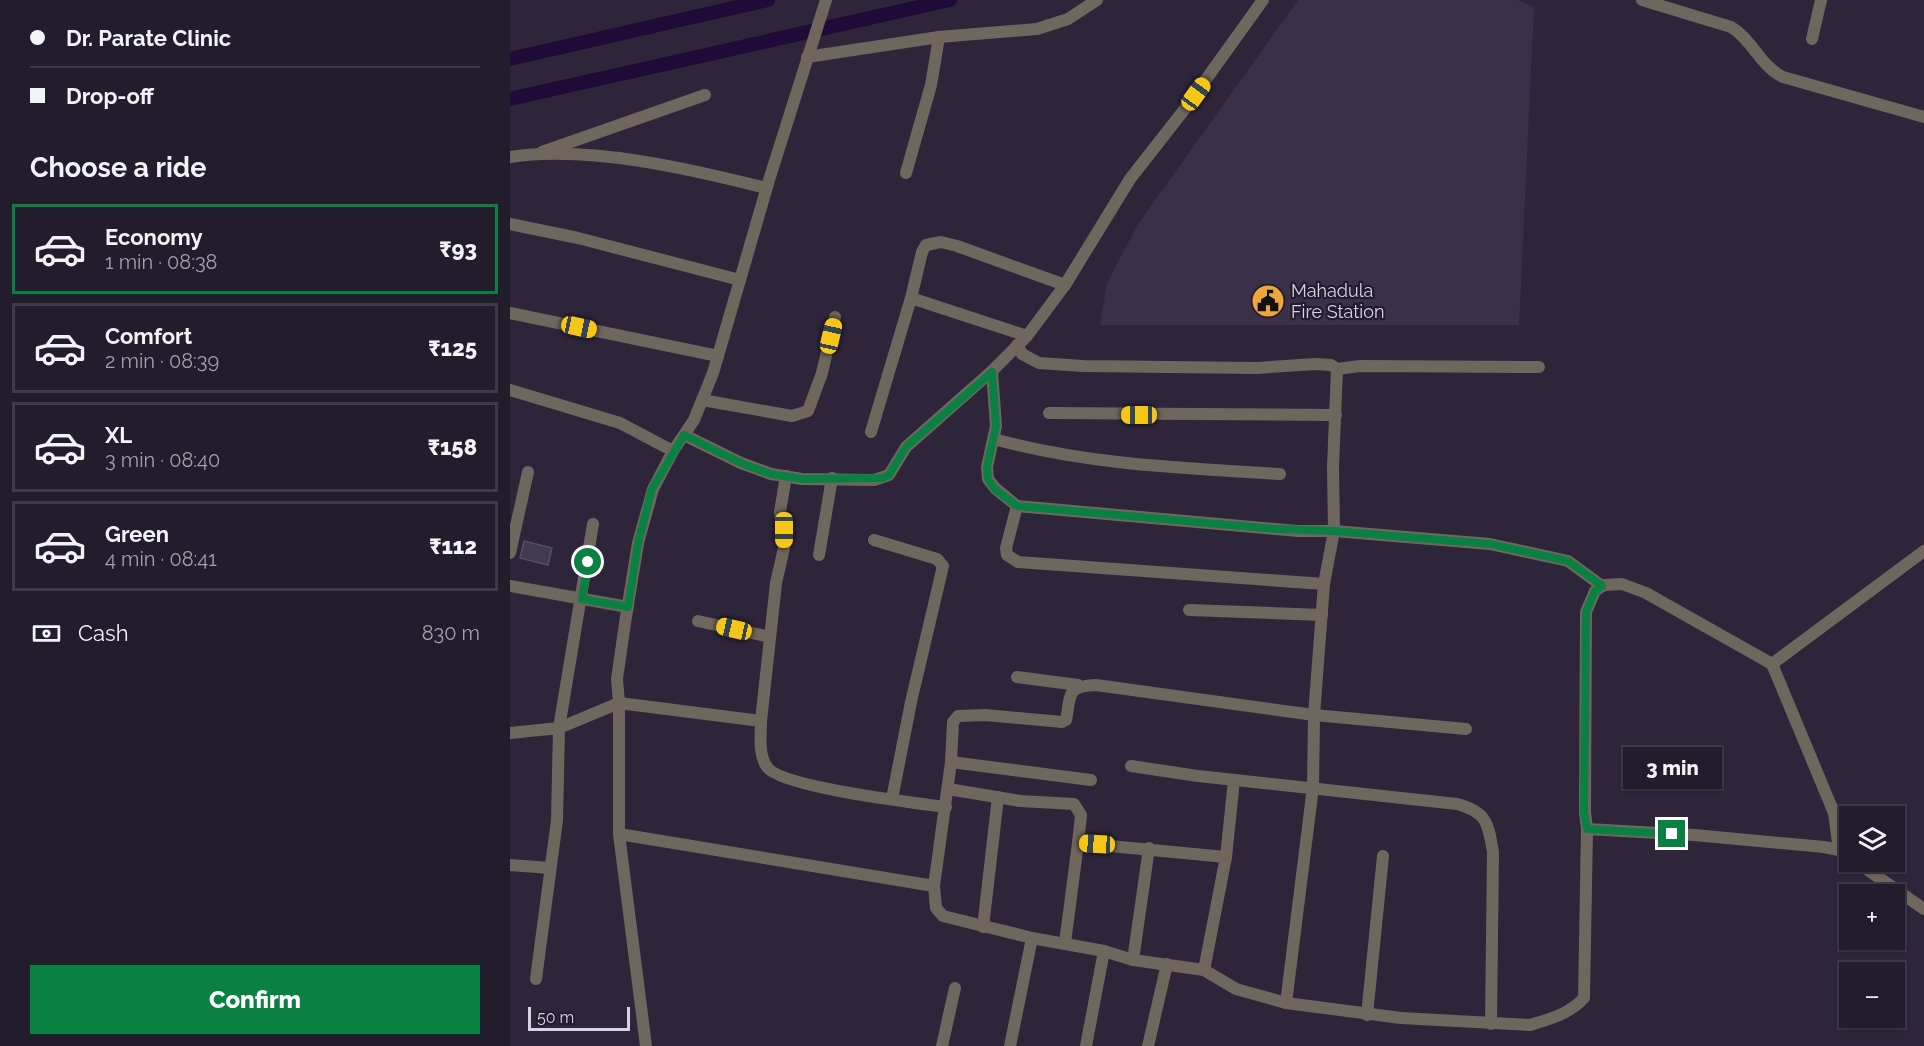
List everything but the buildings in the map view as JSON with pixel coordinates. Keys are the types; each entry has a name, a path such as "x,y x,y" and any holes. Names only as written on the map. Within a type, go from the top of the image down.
{"street":[{"path":"646,1046 620,834 617,679 638,543 652,489 673,451 694,420 718,356 766,188 826,0"},
{"path":"807,57 939,38 1036,29 1068,19 1097,0"},
{"path":"684,435 741,463 786,476 802,479 883,478 889,475 906,447 992,372 1027,336 1065,285 1130,179 1184,111 1263,0"},
{"path":"1642,0 1731,27 1741,34 1769,68 1783,77 1924,117"},
{"path":"1812,39 1821,0"},
{"path":"906,172 931,85 939,38"},
{"path":"534,155 705,95"},
{"path":"510,157 534,155 640,161 690,169 766,188"},
{"path":"510,224 578,238 740,280"},
{"path":"872,432 912,298 922,252 931,243 957,246 1065,285"},
{"path":"912,298 1027,336"},
{"path":"510,313 718,356"},
{"path":"702,400 792,416 803,415 808,411 822,373 835,317"},
{"path":"1017,345 1022,354 1039,363 1083,366 1257,368 1315,364 1332,365 1337,369 1360,366 1539,367"},
{"path":"1286,1003 1313,787 1314,715 1324,584 1334,531 1333,467 1337,369"},
{"path":"992,372 997,407 994,439 987,467 988,479 995,489 1017,506 1286,530 1334,531 1490,544 1568,561 1602,586"},
{"path":"510,390 620,423 673,451"},
{"path":"1048,413 1336,416"},
{"path":"994,439 1103,462 1281,474"},
{"path":"510,553 528,472"},
{"path":"786,476 780,512 784,548 776,583 761,721 761,752 767,768 781,777 892,800 946,807"},
{"path":"819,555 832,478"},
{"path":"1017,506 1006,548 1007,555 1018,562 1324,584"},
{"path":"536,979 557,820 559,729 593,524"},
{"path":"874,540 937,560 943,566 911,702 892,800"},
{"path":"1772,664 1924,551"},
{"path":"1078,686 1072,691 1066,720 1062,722 985,715 958,716 953,722 946,807 934,886 938,913 983,927 1104,951 1133,960 1204,970 1236,990 1286,1003 1367,1015 1530,1025 1555,1018 1575,1008 1584,999 1587,829 1584,812 1586,612 1595,591 1602,586 1622,584 1646,593 1772,664 1834,813 1839,834"},
{"path":"510,586 628,607"},
{"path":"1189,610 1322,615"},
{"path":"698,621 770,637"},
{"path":"1017,677 1078,686 1096,685 1314,715 1466,729"},
{"path":"510,733 559,729 619,703 761,721"},
{"path":"951,762 1090,780"},
{"path":"1131,766 1234,780 1457,804 1482,814 1489,828 1493,852 1491,1024"},
{"path":"1204,970 1226,857 1234,780"},
{"path":"948,789 998,797 1074,804 1081,815 1065,943"},
{"path":"983,927 998,797"},
{"path":"1587,829 1694,835 1839,853"},
{"path":"620,834 934,886"},
{"path":"1078,843 1226,857"},
{"path":"1133,960 1149,848"},
{"path":"1367,1015 1383,856"},
{"path":"510,865 550,868"},
{"path":"1871,872 1924,909"},
{"path":"1010,1046 1032,938"},
{"path":"1086,1046 1104,951"},
{"path":"1148,1046 1167,964"},
{"path":"942,1046 955,988"}],"shaded area":[{"path":"1298,0 1517,0 1534,7 1519,325 1100,325 1107,283 1138,224"}],"waterway":[{"path":"510,59 768,0"},
{"path":"510,99 950,0"}],"place":[{"name":"Mahadula Fire Station","path":"1268,301"}],"route":[{"path":"588,562 582,599 628,607 638,543 652,489 684,435 741,463 771,474 802,479 874,480 889,475 906,447 992,372 997,407 994,439 987,467 988,479 995,489 1017,506 1298,531 1334,531 1490,544 1568,561 1602,586 1595,591 1586,612 1584,812 1587,829 1672,834"}]}
